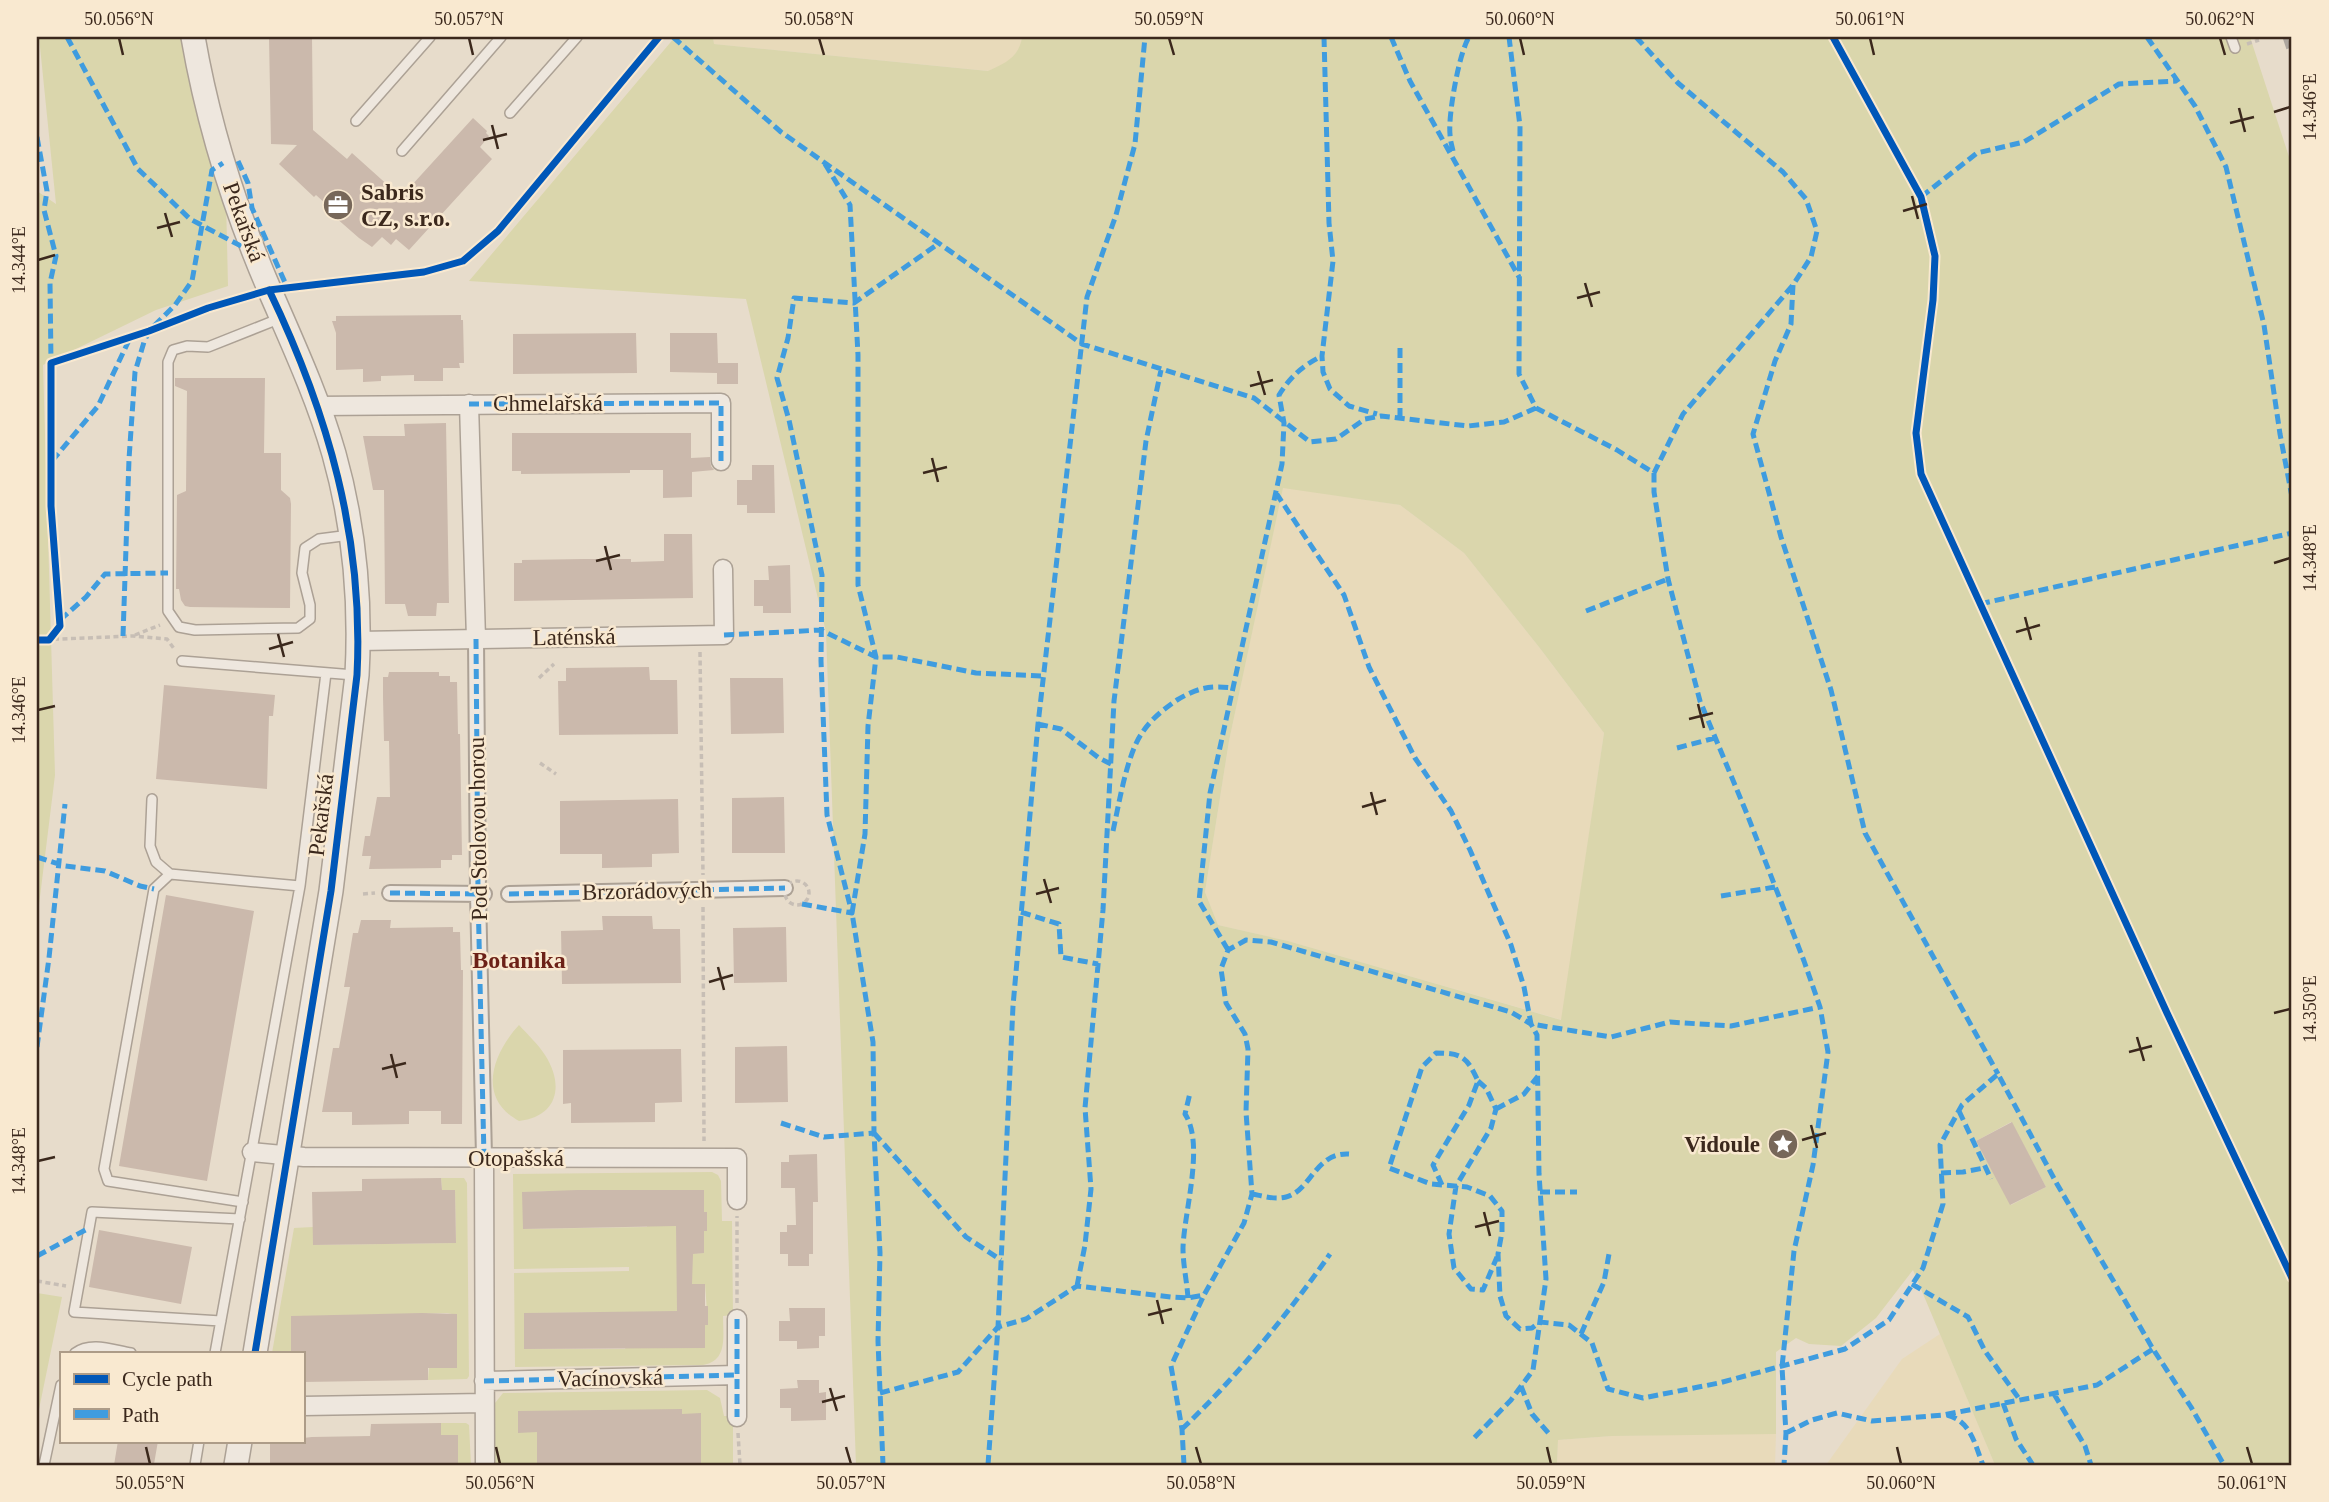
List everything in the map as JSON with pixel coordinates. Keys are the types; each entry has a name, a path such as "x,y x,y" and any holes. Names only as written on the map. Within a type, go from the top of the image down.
{"street":[{"name":"Pekařská","path":"192,37 223,163 334,455 351,535 358,640 331,891 255,1352"},
{"name":"Chmelařská","path":"317,406 721,403 721,461"},
{"name":"Pod Stolovou horou","path":"469,404 481,894 485,1465"},
{"name":"Laténská","path":"358,640 724,635 723,569"},
{"name":"Brzorádových","path":"509,894 785,888"},
{"path":"390,893 481,894"},
{"name":"Otopašská","path":"252,1152 288,1156 737,1158 737,1200"},
{"path":"737,1319 737,1417"},
{"name":"Vacínovská","path":"484,1381 737,1375"},
{"path":"304,1406 484,1402"},
{"path":"236,1465 240,1442"}],"lane":[{"path":"356,121 429,37"},
{"path":"402,151 501,37"},
{"path":"510,113 577,37"},
{"path":"2231,37 2235,48"},
{"path":"282,317 208,347 187,346 173,350 168,362 168,611 179,627 298,628 310,619 310,604 302,573 305,548 319,539 351,535"},
{"path":"182,661 356,675"},
{"name":"Pekařská","path":"215,1352 300,887 326,673"},
{"path":"152,799 150,846 156,862 170,874 300,887"},
{"path":"170,874 154,889 104,1169 108,1181 243,1202"},
{"path":"221,1321 74,1312 92,1212 240,1219"},
{"path":"76,1352 98,1346 126,1352"},
{"path":"44,1465 60,1390"},
{"path":"195,1465 199,1442"}],"path":[{"path":"49,640 60,626 51,506"},
{"path":"133,636 174,619"},
{"path":"37,640 133,636 167,639 182,661"},
{"path":"539,678 554,664"},
{"path":"540,763 556,774"},
{"path":"737,1200 737,1319"},
{"path":"37,1281 78,1288"},
{"path":"737,1417 740,1465"}],"shaded area":[{"path":"39,37 182,37 191,91 226,199 228,286 156,310 43,365 55,775 37,921 37,191 56,204"},
{"path":"675,37 713,37 714,44 988,71 1015,54 1022,37 2250,37 2292,166 2292,1465 1995,1465 1913,1270 1876,1318 1841,1346 1809,1344 1796,1338 1776,1352 1776,1434 1612,1436 1558,1440 1557,1465 856,1465 826,632 746,299 469,281","holes":["1283,488 1400,505 1464,553 1604,733 1561,1020 1288,941 1218,925 1205,892 1229,741","2011,1122 2046,1187 2011,1205 1976,1141"]},
{"path":"713,37 1022,37 1020,48 1010,61 989,71 714,44"},
{"path":"1283,487 1400,505 1464,553 1604,733 1562,1020 1288,941 1218,925 1205,892 1229,741"},
{"path":"519,1025 545,1055 555,1078 556,1088 549,1107 532,1118 519,1121 497,1100 493,1075 502,1049"},
{"path":"712,1172 718,1175 721,1181 722,1221 732,1221 733,1315 723,1316 722,1346 717,1358 703,1365 515,1367 514,1273 629,1271 629,1267 514,1269 513,1174","holes":["676,1190 704,1190 704,1212 707,1212 704,1253 677,1254","647,1191 647,1227 523,1229 523,1192","677,1279 691,1279 692,1284 705,1284 708,1325 705,1325 705,1348 677,1347","648,1312 625,1349 524,1349 524,1313"]},
{"path":"441,1178 464,1178 467,1183 467,1379 428,1380 429,1367 457,1367 457,1315 447,1313 291,1317 291,1352 272,1352 294,1228 313,1227 314,1245 456,1243 455,1190 442,1190"},
{"path":"37,1293 62,1297 37,1419"},
{"path":"1940,1334 1995,1465 1826,1465 1902,1359"},
{"path":"707,1390 720,1398 724,1416 733,1416 733,1465 495,1465 495,1403 503,1393"},
{"path":"441,1423 469,1425 471,1465 458,1465 458,1435 441,1435"},
{"path":"1776,1434 1775,1465 1557,1465 1558,1440"}],"building":[{"path":"269,37 312,37 313,130 347,159 352,153 401,197 473,118 487,131 489,136 480,147 492,159 409,250 396,239 391,245 382,237 372,247 335,217 337,214 316,195 314,197 279,164 297,145 271,144"},
{"path":"461,315 464,363 459,363 460,368 443,368 443,381 414,381 414,375 381,376 381,381 363,382 363,369 336,370 336,333 332,321 336,321 336,316"},
{"path":"636,333 637,373 513,374 513,334"},
{"path":"670,333 717,333 718,363 738,363 738,384 717,384 717,373 670,372"},
{"path":"175,378 265,378 264,453 281,453 281,490 290,498 291,504 290,608 190,607 185,606 181,600 179,589 176,589 177,495 186,491 187,391 175,386"},
{"path":"446,423 449,603 437,603 436,616 408,616 405,604 385,604 384,490 373,490 363,436 405,436 404,424"},
{"path":"512,433 691,433 691,458 710,457 714,470 692,472 692,497 663,498 663,470 521,474 521,471 512,471"},
{"path":"752,465 774,465 775,513 747,513 747,505 737,505 737,480 752,480"},
{"path":"664,534 692,534 693,598 514,601 514,563 522,563 522,560 584,559 664,561"},
{"path":"790,565 791,613 763,613 763,606 754,606 754,580 769,580 768,566"},
{"path":"649,667 650,680 677,680 678,734 559,735 558,681 566,681 566,668"},
{"path":"389,672 439,672 439,676 450,676 450,682 457,682 462,855 452,855 452,860 441,860 441,868 369,869 371,856 362,856 365,836 370,836 377,797 390,797 389,741 384,741 383,697 383,677 388,677"},
{"path":"730,678 783,678 784,733 731,734"},
{"path":"164,685 275,695 273,716 269,716 267,789 156,779"},
{"path":"784,797 785,853 732,853 732,798"},
{"path":"678,799 679,853 652,854 652,867 602,868 602,854 560,854 560,801"},
{"path":"166,895 254,911 207,1181 119,1166"},
{"path":"602,916 652,916 653,929 680,929 681,983 562,984 561,931 603,930"},
{"path":"361,920 391,920 390,928 453,927 453,932 460,932 463,970 462,1124 441,1124 441,1111 409,1111 409,1124 352,1125 352,1112 322,1112 333,1048 339,1048 350,987 344,987 353,933 358,933"},
{"path":"786,927 787,982 734,983 733,928"},
{"path":"787,1046 788,1102 735,1103 735,1047"},
{"path":"681,1049 682,1102 655,1103 655,1122 571,1123 571,1103 563,1104 563,1050"},
{"path":"2012,1122 2046,1187 2010,1205 1976,1141"},
{"path":"817,1154 818,1202 813,1202 813,1254 809,1254 809,1266 788,1266 788,1254 780,1254 780,1232 787,1232 787,1225 796,1225 795,1188 781,1188 781,1162 789,1162 789,1155"},
{"path":"441,1178 442,1190 455,1190 456,1243 313,1245 312,1192 362,1191 362,1179"},
{"path":"704,1190 707,1231 704,1231 704,1253 693,1254 692,1284 705,1284 708,1325 705,1325 705,1348 524,1349 524,1313 677,1311 676,1226 523,1229 522,1192"},
{"path":"99,1230 192,1247 181,1304 89,1287"},
{"path":"789,1308 825,1308 825,1336 819,1336 819,1348 797,1349 797,1341 779,1341 779,1321 790,1321"},
{"path":"457,1314 457,1368 428,1368 428,1380 304,1382 304,1352 291,1352 291,1316"},
{"path":"797,1380 819,1380 819,1393 826,1392 826,1420 791,1421 791,1408 780,1408 780,1389 798,1388"},
{"path":"682,1409 682,1414 701,1413 701,1465 537,1465 537,1432 518,1433 518,1411"},
{"path":"441,1423 441,1435 458,1435 458,1465 270,1465 270,1442 304,1442 304,1438 312,1437 370,1436 371,1424"},
{"path":"118,1442 158,1442 154,1464 114,1465"}],"railway":[{"path":"2285,37 2292,58"}],"marked path":[{"path":"67,37 138,169 190,219 256,254"},
{"path":"673,37 781,132 1082,344 1254,398 1310,442 1336,439 1365,419 1381,416 1468,426 1504,422 1536,408"},
{"path":"988,1465 998,1327 1013,1006 1038,724 1087,297 1116,215 1135,144 1145,37"},
{"path":"1324,37 1329,223 1333,261 1322,356 1323,372 1330,389 1349,406 1377,414"},
{"path":"1391,37 1410,81 1519,277"},
{"path":"1453,151 1450,138 1452,99 1469,37"},
{"path":"1509,37 1520,126 1519,374 1536,408 1617,450 1654,473 1654,492 1668,579 1700,701 1747,814 1820,1007 1828,1052 1813,1165 1794,1251 1782,1367 1786,1433 1784,1465"},
{"path":"1636,37 1678,83 1783,172 1806,199 1817,231 1811,257 1793,285 1683,414 1654,473"},
{"path":"2147,37 2195,106 2226,167 2264,325 2292,497"},
{"path":"1921,197 1977,153 2024,142 2119,84 2177,81"},
{"path":"37,137 47,191 44,210 56,256 50,283 51,363"},
{"path":"238,161 248,183 252,208 287,287"},
{"path":"123,636 135,372 149,331 175,305 192,281 212,170 223,163"},
{"path":"825,164 850,205 858,355 858,585 876,657 868,726 865,834 852,913 873,1042 883,1465"},
{"path":"802,904 852,913 827,815 821,661 822,575 789,420 777,378 788,338 794,298 854,303 938,244"},
{"path":"1793,285 1791,324 1775,361 1753,434 1781,537 1831,690 1865,833 1998,1074"},
{"path":"52,461 98,406 130,338"},
{"path":"1400,348 1400,418"},
{"path":"1228,950 1199,901 1210,793 1282,464 1284,423 1279,395 1298,372 1322,356"},
{"path":"1077,1286 1091,1189 1085,1108 1103,910 1114,701 1146,441 1161,370"},
{"path":"469,404 721,403 721,461"},
{"path":"1276,493 1344,595 1369,667 1415,758 1451,811 1470,850 1511,945 1524,987 1531,1024 1611,1037 1670,1022 1731,1026 1820,1007"},
{"path":"1980,604 2292,533"},
{"path":"60,620 86,597 105,574 168,573"},
{"path":"1586,611 1668,579"},
{"path":"724,635 821,630 876,657 897,657 976,673 1043,676"},
{"path":"476,639 484,1157"},
{"path":"1113,831 1132,753 1149,723 1172,703 1191,693 1210,687 1233,688"},
{"path":"1038,724 1061,729 1111,764"},
{"path":"1677,748 1715,738"},
{"path":"37,1047 65,804"},
{"path":"37,857 65,866 105,871 154,889"},
{"path":"1721,896 1775,887"},
{"path":"509,894 785,888"},
{"path":"390,893 484,894"},
{"path":"1021,912 1059,924 1061,957 1098,964"},
{"path":"880,1393 958,1372 998,1327 1026,1319 1077,1286 1171,1297 1204,1295 1244,1223 1252,1194 1246,1112 1248,1049 1245,1034 1226,1003 1221,969 1228,950 1246,940 1271,942 1511,1012 1531,1024 1537,1035 1539,1174 1546,1279 1533,1370 1511,1400 1474,1438"},
{"path":"1442,1185 1433,1165 1469,1105 1478,1081 1463,1058 1436,1053 1422,1067 1389,1168 1431,1184 1467,1187 1490,1196 1502,1211 1498,1254 1500,1296 1506,1316 1520,1329 1532,1328 1540,1322 1569,1325 1592,1343 1608,1389 1643,1398 1719,1383 1845,1349 1889,1320 1923,1268 1943,1204 1940,1145 1962,1105 1998,1074 2057,1184 2224,1465"},
{"path":"1496,1109 1524,1094 1538,1076"},
{"path":"1478,1081 1486,1088 1496,1109 1491,1128 1456,1186 1449,1234 1454,1268 1471,1289 1483,1290 1497,1257"},
{"path":"1188,1298 1183,1248 1193,1160 1191,1127 1185,1114 1190,1093"},
{"path":"1959,1111 1991,1179"},
{"path":"781,1123 824,1137 874,1133"},
{"path":"874,1133 966,1237 1001,1260"},
{"path":"1252,1194 1273,1198 1286,1197 1302,1187 1328,1159 1349,1154"},
{"path":"1941,1173 1984,1168"},
{"path":"1540,1192 1577,1192"},
{"path":"37,1256 89,1228"},
{"path":"1182,1429 1260,1345 1330,1254"},
{"path":"1581,1334 1604,1282 1609,1254"},
{"path":"1912,1284 1968,1317 1985,1351 2020,1400"},
{"path":"1184,1465 1182,1429 1171,1366 1204,1295"},
{"path":"737,1319 737,1417"},
{"path":"1786,1433 1812,1420 1837,1413 1872,1421 1943,1415 2097,1385 2153,1349"},
{"path":"484,1381 737,1375"},
{"path":"1521,1386 1532,1414 1551,1436"},
{"path":"2054,1394 2085,1446 2091,1465"},
{"path":"2003,1403 2016,1439 2033,1465"},
{"path":"1947,1415 1967,1428 1983,1465"}],"cycle path":[{"path":"37,640 49,640 60,626 51,506 51,363 149,331 208,308 269,290 424,272 463,261 498,231 659,37"},
{"path":"1833,37 1921,197 1935,256 1933,300 1916,433 1921,474 2167,1013 2292,1278"},
{"path":"255,1352 331,891 357,675 358,624 348,525 338,477 309,383 269,290"}],"place":[{"name":"Sabris CZ, s.r.o.","path":"338,205"},
{"name":"Vidoule","path":"1783,1144"}],"district":[{"name":"Botanika","path":"519,960"}]}
